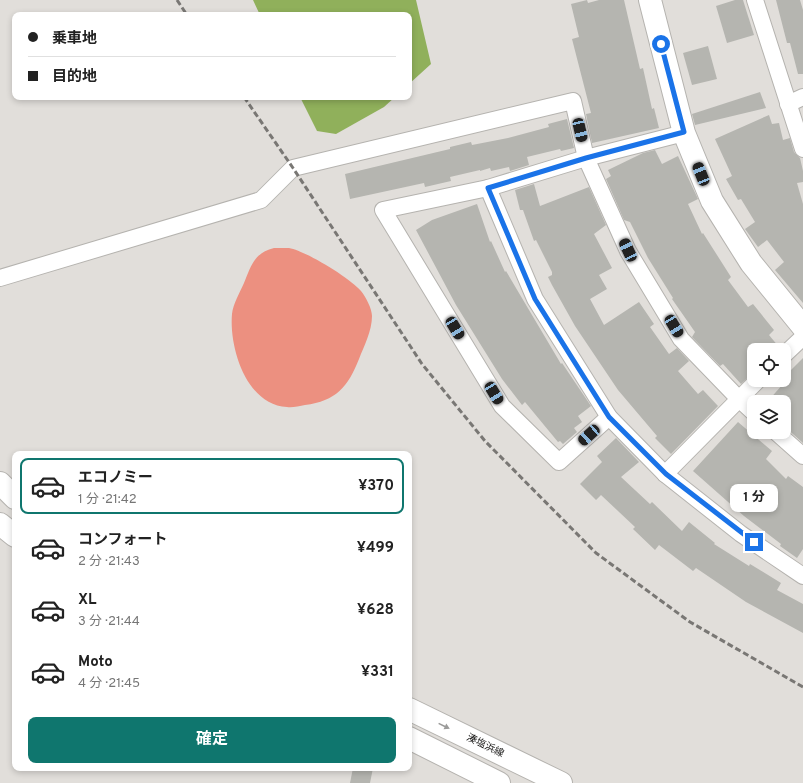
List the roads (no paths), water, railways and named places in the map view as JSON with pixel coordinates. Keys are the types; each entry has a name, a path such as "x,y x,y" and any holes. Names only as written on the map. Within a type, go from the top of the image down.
{"street":[{"path":"650,0 684,132 712,201 751,263 803,327"},
{"path":"755,0 803,149"},
{"path":"788,104 803,97"},
{"path":"0,278 261,200 293,168 573,101 586,158 628,250 681,339 747,406"},
{"path":"609,417 559,462 502,406 383,210 488,188 586,158 684,132"},
{"path":"488,188 535,299 609,417 666,474 741,534 803,576"},
{"path":"791,348 803,337"},
{"path":"666,474 751,387"},
{"path":"784,439 803,456"},
{"path":"0,483 12,495"},
{"path":"0,524 12,534"},
{"name":"湊塩浜線","path":"412,710 561,783"},
{"path":"412,739 500,783"}],"railway":[{"path":"177,0 185,12"},
{"path":"246,100 293,168 422,364 485,441 596,553 690,622 803,687"}]}
